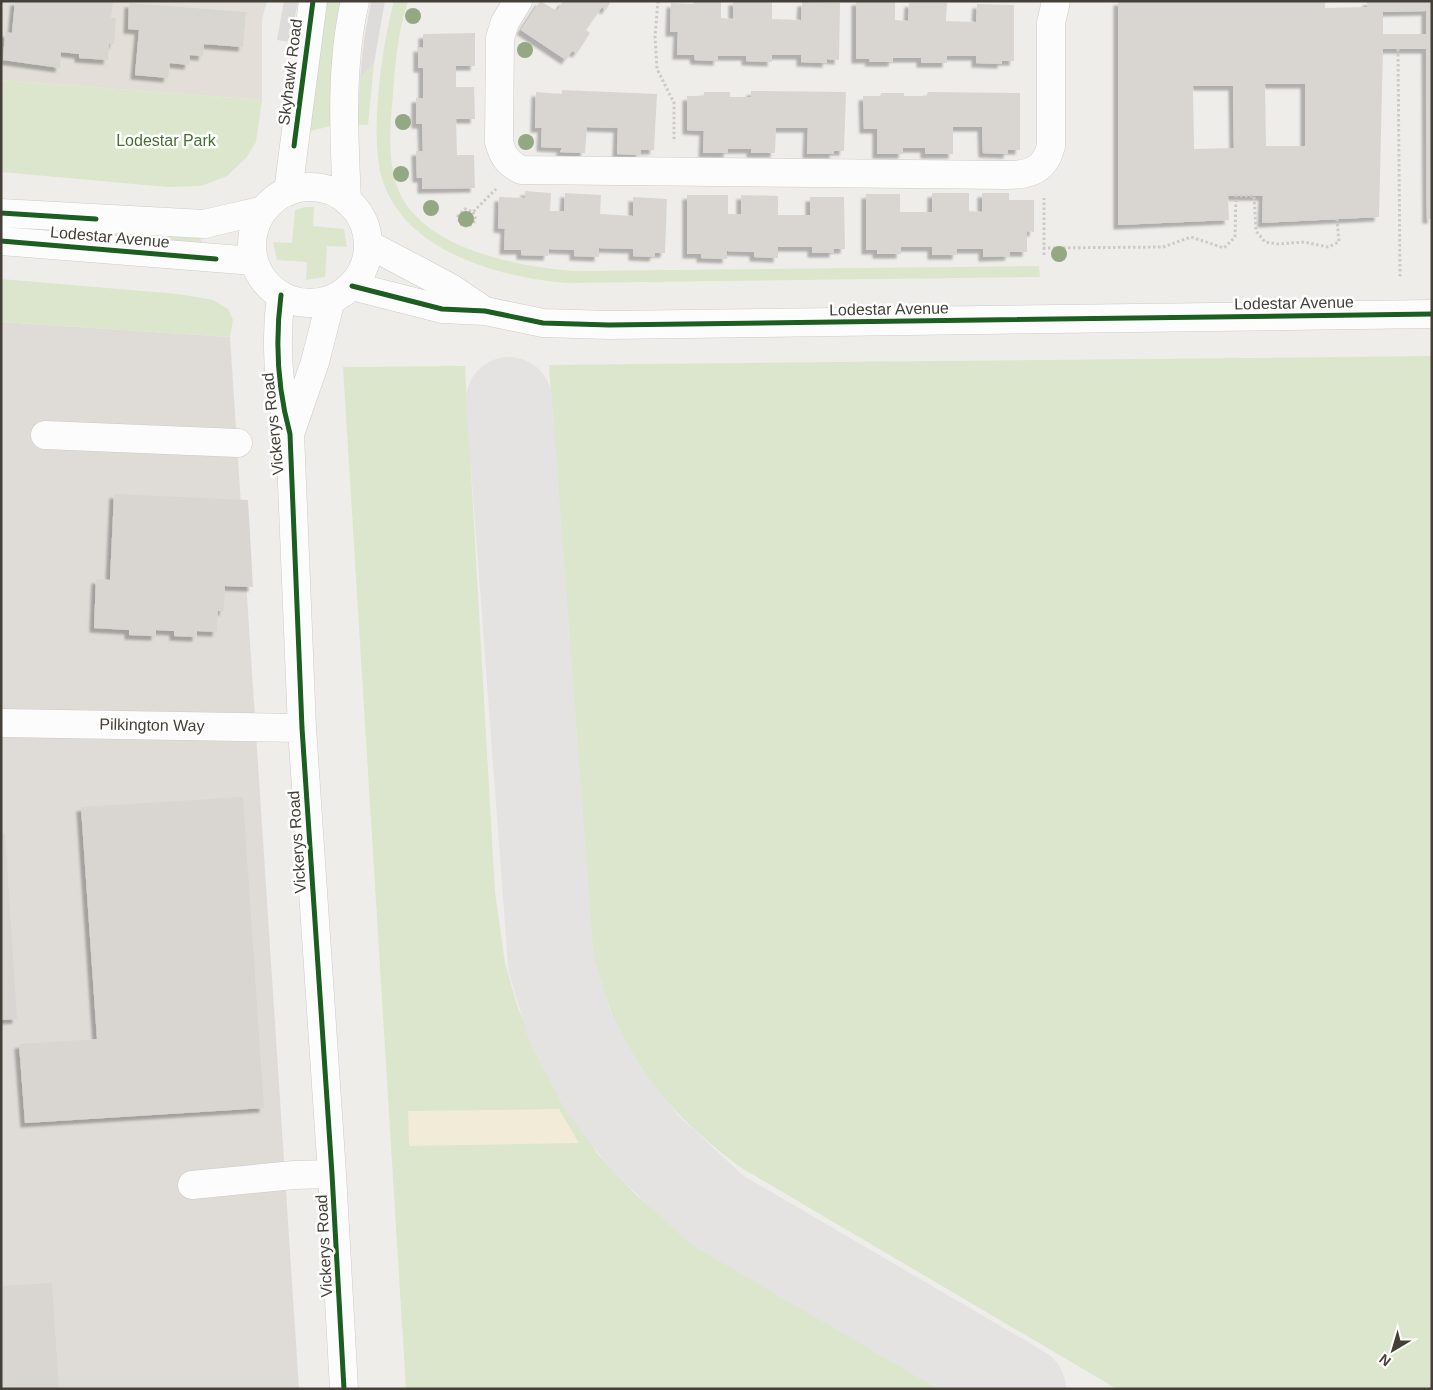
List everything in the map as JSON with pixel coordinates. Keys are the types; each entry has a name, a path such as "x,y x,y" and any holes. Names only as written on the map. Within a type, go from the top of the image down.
{"street":[{"name":"Skyhawk Road","path":"288,192 313,1"},
{"path":"347,201 344,135 346,71 348,31 355,1"},
{"path":"518,1 505,22 500,38 499,142 503,155 512,165 518,168 533,172 1026,175 1044,164 1051,146 1051,23 1056,1"},
{"path":"303,188 318,188 334,192 347,201 358,213 365,228 368,244 364,267 341,292 314,303 297,302 281,295 269,286 260,275 254,261 252,241 256,225 264,210 288,192 303,188"},
{"name":"Lodestar Avenue","path":"1,213 204,224 264,210"},
{"name":"Lodestar Avenue","path":"1,241 254,261"},
{"name":"Lodestar Avenue","path":"368,244 451,288 485,311"},
{"name":"Lodestar Avenue","path":"341,292 442,309 485,311 543,323 609,325 1432,314"},
{"name":"Vickerys Road","path":"290,434 341,292"},
{"name":"Vickerys Road","path":"281,295 278,317 281,402 290,434 302,728 332,1174 344,1389"},
{"path":"45,436 238,443"},
{"name":"Pilkington Way","path":"1,723 302,728"},
{"path":"192,1185 294,1175 332,1174"}],"path":[{"path":"658,1 655,37 657,69 674,103 674,173"},
{"path":"1398,49 1400,277"},
{"path":"1044,164 1044,255"},
{"path":"473,212 518,168"},
{"path":"1044,248 1163,247 1191,237 1224,248 1235,237 1236,196 1254,196 1256,231 1265,242 1278,244 1304,242 1328,247 1339,242 1337,219"},
{"path":"465,209 473,212 476,220 468,227 460,224 458,216 465,209"}],"shaded area":[{"path":"1,1 267,1 262,19 262,100 1,80"},
{"path":"284,1 298,1 290,42 277,40"},
{"path":"371,1 385,1 374,63 360,79 364,40"},
{"path":"1,322 230,337 299,1389 1,1389"}],"green space":[{"path":"322,1 345,1 331,126 306,132"},
{"path":"394,1 408,1 402,24 395,71 390,142 392,166 398,189 410,210 428,227 450,241 502,260 577,271 1039,266 1040,277 568,283 513,275 484,267 457,256 431,241 409,223 392,201 381,175 378,157 377,113 385,41"},
{"path":"374,63 368,125 357,125 360,79"},
{"name":"Lodestar Park","path":"1,80 262,100 256,142 246,158 227,176 201,186 167,187 1,172"},
{"path":"314,207 313,226 344,229 347,247 327,246 325,277 306,280 307,262 277,260 273,242 292,243 295,210"},
{"path":"95,228 199,235 203,246 18,230"},
{"path":"1,279 178,294 213,300 228,309 233,320 230,337 1,322"},
{"path":"1432,356 1432,1389 1117,1389 740,1167 705,1139 675,1110 650,1081 630,1050 613,1016 600,980 582,896 549,365"},
{"path":"465,366 495,892 505,963 518,1008 539,1057 597,1153 634,1193 680,1231 950,1389 406,1389 343,367"}],"sand":[{"path":"559,1109 579,1143 409,1146 408,1111"}],"building":[{"path":"15,1 113,1 111,18 116,18 114,44 109,44 108,60 79,58 79,54 61,52 60,68 3,60 5,32 12,33"},
{"path":"540,1 557,11 563,1 611,1 606,10 602,7 586,30 590,33 577,53 572,51 566,60 521,30"},
{"path":"694,1 721,1 721,18 733,19 733,1 772,1 772,19 801,20 802,2 840,3 839,60 827,59 827,63 801,62 801,55 772,55 772,62 746,61 746,56 718,56 718,61 695,60 694,55 677,55 678,32 670,32 671,3 693,4"},
{"path":"856,1 895,1 895,20 908,21 909,3 947,3 946,21 976,22 977,4 1014,5 1014,61 1002,61 1002,64 976,63 976,56 947,56 947,63 921,63 921,58 893,58 893,62 869,62 870,59 856,59"},
{"path":"1118,1 1325,1 1325,8 1367,7 1367,1 1432,1 1432,219 1427,219 1426,49 1383,49 1379,217 1262,223 1263,196 1228,196 1229,220 1118,225","holes":["1426,11 1426,34 1383,34 1383,12","1265,84 1305,84 1305,146 1266,146","1193,86 1233,86 1234,148 1194,149"]},
{"path":"129,3 246,12 243,47 204,44 203,56 190,55 189,65 170,63 168,78 135,75 139,30 128,29"},
{"path":"475,33 475,66 456,66 456,87 474,87 475,119 456,119 457,155 474,155 475,188 422,189 422,178 417,178 416,151 423,151 422,124 416,124 416,98 423,98 423,68 418,68 418,47 423,48 423,34"},
{"path":"562,90 657,94 654,150 641,150 640,155 617,154 618,128 587,127 585,153 560,152 562,148 541,147 542,128 535,128 536,92 562,94"},
{"path":"751,91 846,92 844,151 834,151 834,154 807,154 808,128 776,128 775,153 751,153 751,149 728,149 728,153 703,153 704,131 687,130 687,96 704,96 704,92 730,92 730,97 751,97"},
{"path":"928,92 1020,93 1020,150 1008,150 1008,154 983,153 982,127 953,127 953,154 925,154 925,148 903,148 903,154 877,154 877,129 864,129 863,96 880,96 881,93 904,93 904,96 926,96"},
{"path":"525,191 551,193 550,211 564,211 565,193 601,195 600,214 633,216 633,197 667,199 665,253 655,253 654,257 633,256 633,249 599,248 599,257 574,256 574,250 549,249 548,256 521,255 521,250 504,250 505,229 498,228 499,197 525,198"},
{"path":"932,193 969,193 969,211 982,212 982,193 1009,193 1009,200 1034,200 1034,232 1027,231 1027,252 1009,252 1010,256 983,257 983,249 957,249 957,255 932,255 932,247 901,247 901,254 877,254 877,250 866,250 866,194 900,194 900,212 932,212"},
{"path":"687,195 728,195 728,214 741,214 741,195 778,196 778,215 810,215 810,197 844,197 845,249 834,249 834,253 812,253 812,247 778,247 778,258 754,257 754,252 727,251 727,259 701,258 701,254 687,254"},
{"path":"114,494 248,500 253,587 225,586 224,611 218,611 217,632 197,631 197,637 174,636 174,631 156,630 156,636 129,635 129,630 94,628 96,579 110,580"},
{"path":"243,797 264,1108 25,1123 19,1044 97,1039 81,807"},
{"path":"5,833 17,1019 1,1020 1,834"},
{"path":"52,1283 59,1389 1,1389 1,1286"}],"taxiway":[{"path":"509,400 551,963 569,1024 602,1088 646,1144 717,1210 1023,1389"}],"cycle path":[{"path":"294,146 313,1"},
{"path":"1,213 96,219"},
{"path":"1,241 216,259"},
{"path":"352,286 442,309 485,311 543,323 609,325 1432,314"},
{"path":"281,295 278,330 280,383 290,434 302,728 332,1174 344,1389"}]}
